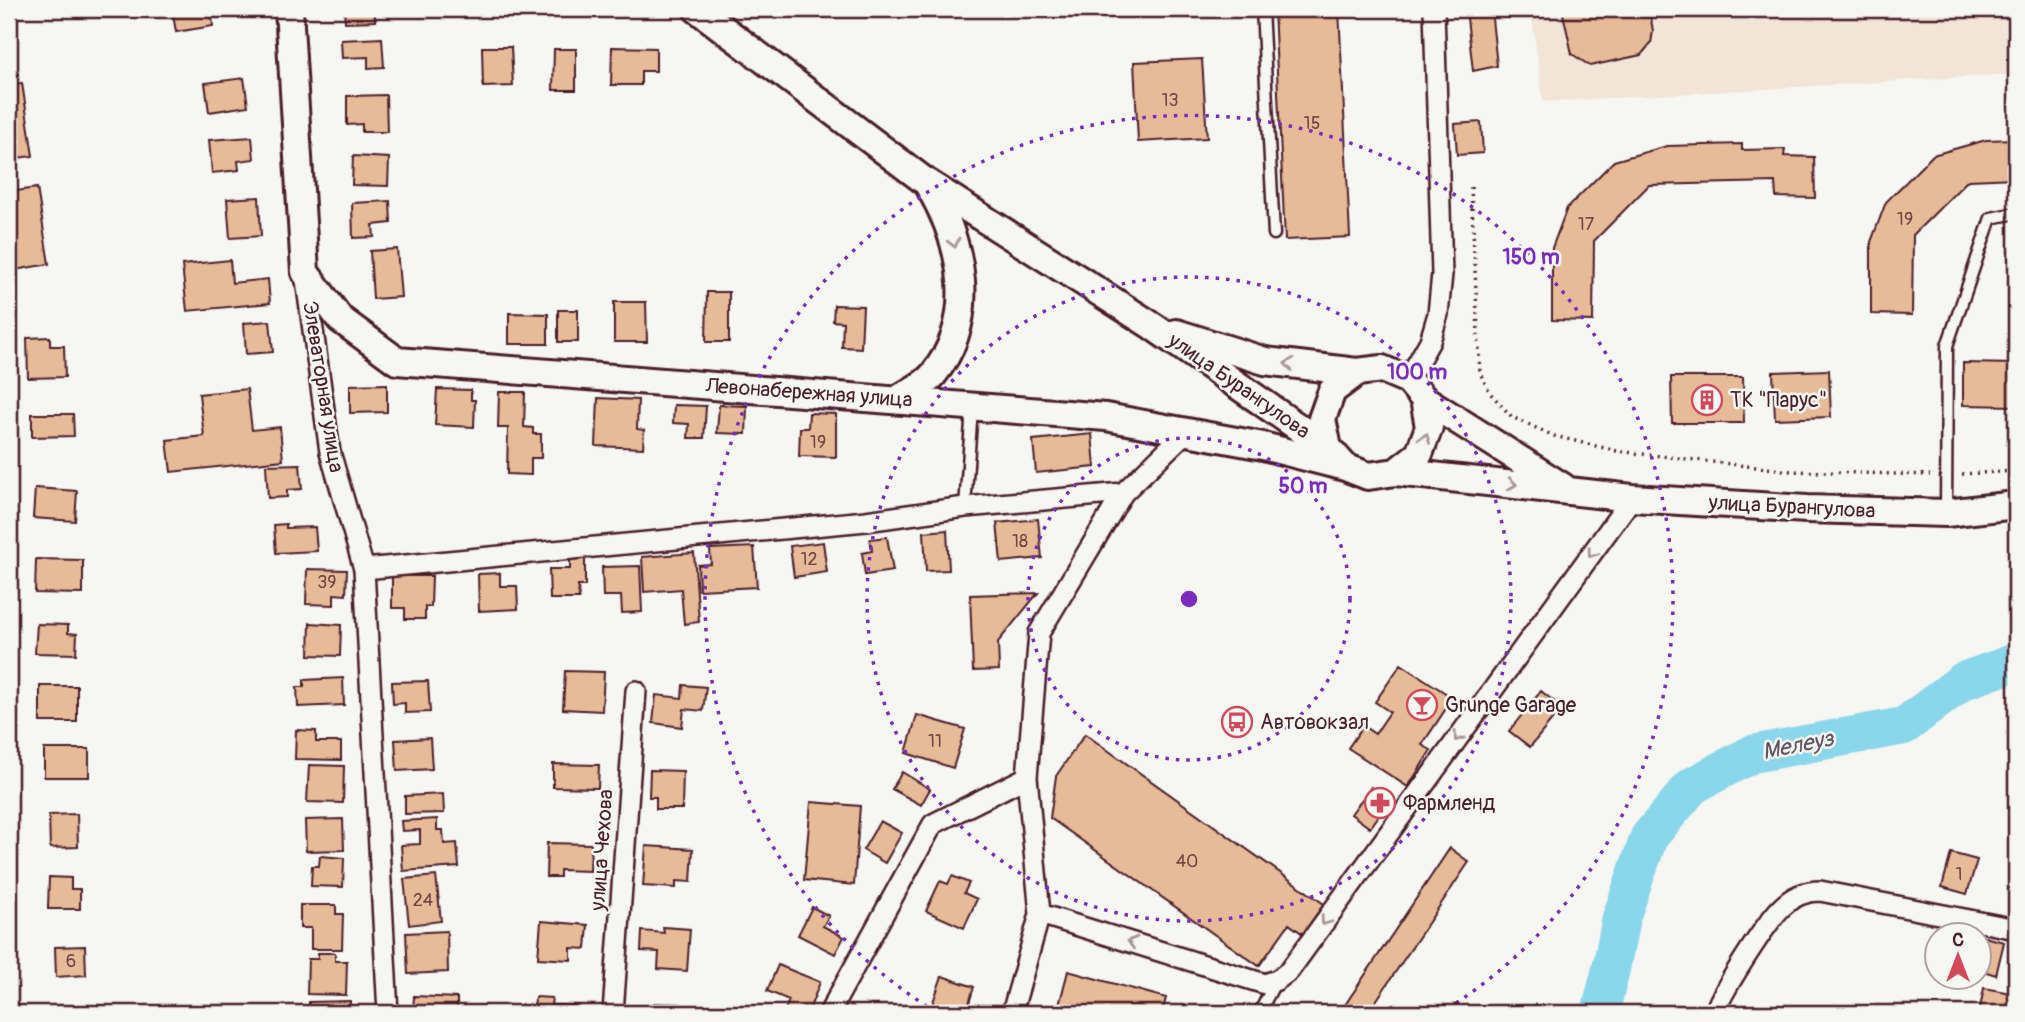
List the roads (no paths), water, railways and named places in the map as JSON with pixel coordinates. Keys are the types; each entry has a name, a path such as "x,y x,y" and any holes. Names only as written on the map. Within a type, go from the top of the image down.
{"main road":[{"name":"Элеваторная улица","path":"289,9 305,272"},
{"path":"707,16 926,182 1151,325"},
{"path":"897,400 932,377 947,354 960,317 962,281 956,244 944,213 926,182"},
{"name":"Левонабережная улица","path":"305,272 340,319 397,360 1106,416 1336,457"},
{"name":"улица Бурангулова","path":"1151,325 1265,361 1357,372 1382,369 1568,489"},
{"name":"улица Бурангулова","path":"1151,325 1336,457 1368,476 1395,472 1632,498 1807,509 1946,513 2016,505"},
{"name":"улица Бурангулова","path":"1336,457 1322,419 1332,391 1357,372"},
{"path":"1395,472 1419,454 1429,427 1416,389"}],"street":[{"path":"1416,389 1438,314 1442,274 1434,9"},
{"name":"Элеваторная улица","path":"305,272 330,452 364,569 388,1013"},
{"path":"1012,1013 1040,914 1027,777 1040,633 1123,493 1187,431"},
{"path":"364,569 866,521 965,507 1123,493"},
{"path":"1040,914 1265,984 1277,980 1289,971 1632,498"},
{"name":"улица Чехова","path":"613,1013 636,691"},
{"path":"829,1013 933,824 1027,777"},
{"path":"1715,1013 1739,969 1781,908 1805,891 1821,891 2016,929"}],"lane":[{"path":"1262,9 1274,234"},
{"path":"1946,513 1947,346 1991,218 2016,213"},
{"path":"965,507 972,404"},
{"path":"1259,1013 1277,980"}],"waterway":[{"name":"Мелеуз","path":"1600,1013 1621,918 1649,837 1692,786 1752,754 1904,726 1963,681 2016,662"}],"place":[{"name":"ТК \"Парус\"","path":"1707,400"},
{"name":"Grunge Garage","path":"1422,705"},
{"name":"Автовокзал","path":"1237,722"},
{"name":"Фармленд","path":"1380,803"}]}
